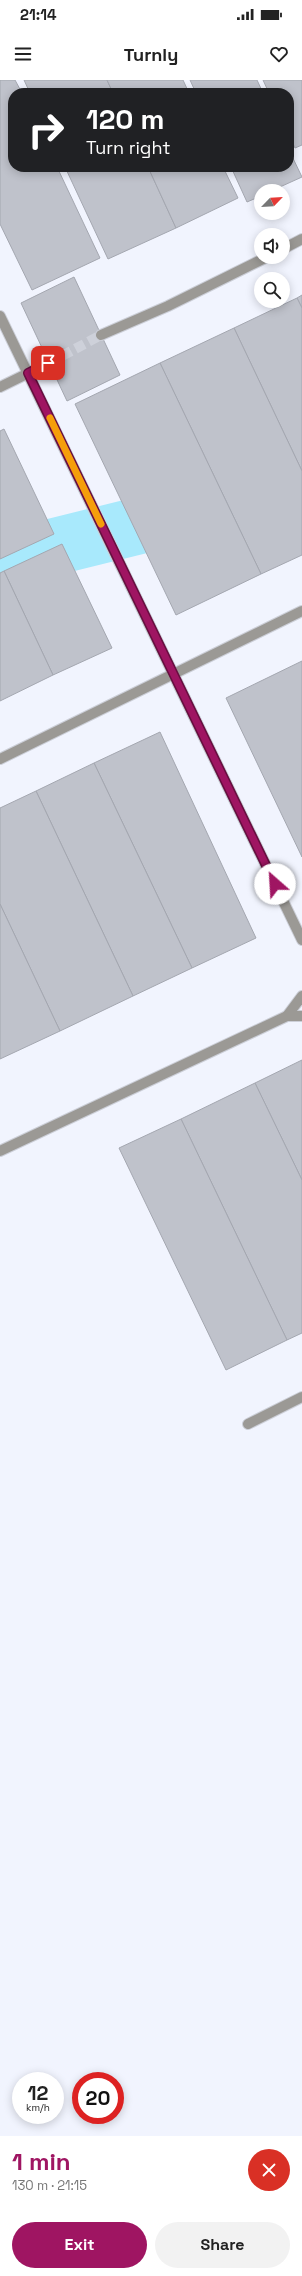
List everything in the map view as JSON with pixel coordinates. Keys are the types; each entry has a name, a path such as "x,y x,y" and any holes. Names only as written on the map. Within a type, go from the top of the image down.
{"lane":[{"path":"290,245 302,239"},
{"path":"101,335 168,306 254,263"},
{"path":"0,316 302,940"},
{"path":"0,387 48,363"},
{"path":"0,759 302,611"},
{"path":"287,1016 302,996"},
{"path":"0,1151 287,1016 302,1016"},
{"path":"248,1424 302,1397"}],"building":[{"path":"0,80 15,80 19,88 8,88 8,172 59,172 100,258 32,290 0,224"},
{"path":"24,80 107,80 111,88 28,88"},
{"path":"107,80 183,80 187,88 111,88"},
{"path":"190,80 257,80 261,88 194,88"},
{"path":"263,80 302,80 302,145 295,148 294,146 294,88 267,88"},
{"path":"294,160 302,177 286,184 254,184 254,199 247,202 233,172 294,172"},
{"path":"67,172 150,172 176,228 108,259"},
{"path":"150,172 225,172 238,198 176,228"},
{"path":"74,277 120,375 67,401 21,303"},
{"path":"302,295 302,308 297,298"},
{"path":"297,298 302,308 302,471 234,328 276,308 290,308 290,301"},
{"path":"234,328 302,471 302,555 261,574 160,363"},
{"path":"160,363 261,574 176,615 75,404"},
{"path":"4,429 54,534 0,559 0,431"},
{"path":"62,544 112,648 53,675 4,571"},
{"path":"4,571 53,675 0,701 0,573"},
{"path":"302,661 302,857 226,698"},
{"path":"160,732 256,938 192,968 94,763"},
{"path":"94,763 192,968 133,996 36,791"},
{"path":"36,791 133,996 60,1031 0,904 0,808"},
{"path":"0,904 60,1031 0,1059"},
{"path":"302,1060 302,1180 255,1083"},
{"path":"255,1083 302,1180 302,1333 287,1340 181,1119"},
{"path":"181,1119 287,1340 226,1370 119,1148"}],"waterway":[{"path":"0,560 190,513 302,499"}],"tunnel":[{"path":"49,363 101,335"}],"slow traffic":[{"path":"50,418 101,524"}],"route":[{"path":"48,363 28,373 275,884"}]}
